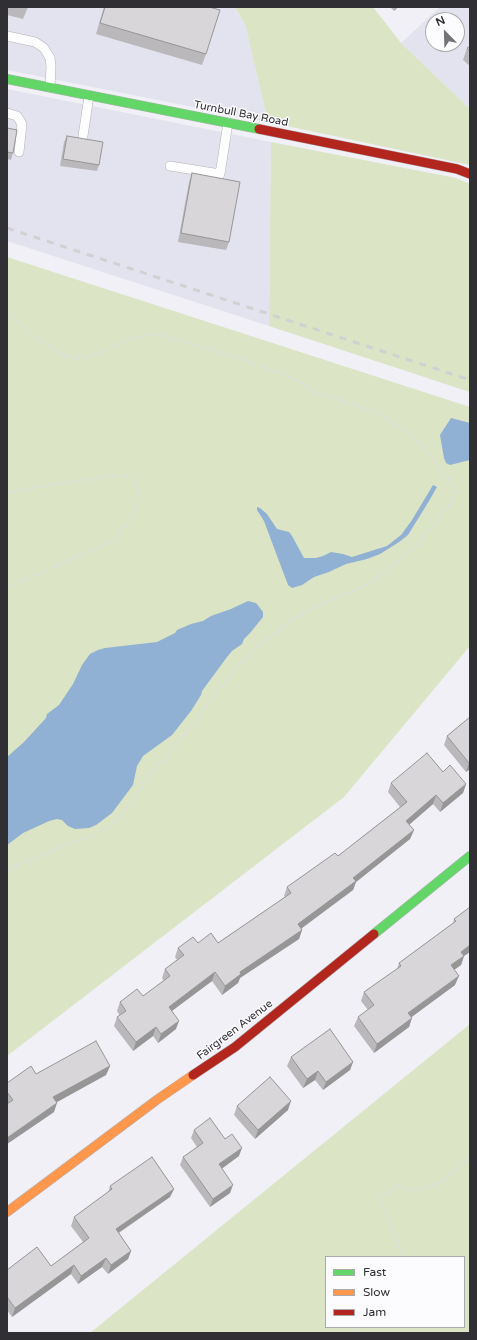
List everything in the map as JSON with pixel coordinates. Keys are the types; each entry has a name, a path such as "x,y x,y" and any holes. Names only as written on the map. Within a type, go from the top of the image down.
{"street":[{"name":"Turnbull Bay Road","path":"7,79 457,169 470,174"},
{"name":"Fairgreen Avenue","path":"7,1212 158,1099 236,1047 470,856"}],"lane":[{"path":"7,36 35,42 44,48 50,58 50,88"},
{"path":"83,136 89,96"},
{"path":"7,113 17,116 22,124 19,152"},
{"path":"170,166 220,174 228,123"}],"path":[{"path":"7,314 41,341 65,356 75,358 87,357 132,338 154,334 233,356 278,372 303,384 312,391 370,410 391,420 419,442 448,480 454,491 452,502 416,546 382,575 364,586 320,605 291,620 262,643 234,670 175,747 146,780 129,806 116,820 105,829 11,867 7,871"},
{"path":"7,492 109,476 131,477 136,482 138,491 138,503 133,514 124,529 112,541 7,588"},
{"path":"402,1256 397,1239 380,1200 394,1186 418,1190 441,1182 470,1158"}],"shaded area":[{"path":"7,7 235,7 245,24 268,122 7,70"},
{"path":"440,7 470,7 470,109 401,43 425,21 425,52 465,52 465,12 435,12"},
{"path":"7,89 271,142 269,326 7,241"}],"green space":[{"path":"235,7 373,7 401,43 470,109 470,165 268,122 245,24"},
{"path":"271,142 456,178 470,184 470,392 269,326"},
{"path":"7,257 470,407 470,646 344,797 7,1056"},
{"path":"470,1024 470,1333 90,1333"}],"water":[{"path":"451,418 470,423 470,460 450,465 446,463 444,458 440,435"},
{"path":"433,485 437,487 429,501 408,535 399,542 380,554 346,564 314,577 302,585 292,588 288,585 264,521 257,510 257,507 267,514 277,529 289,532 304,558 316,558 331,552 352,557 387,546 401,535"},
{"path":"248,601 256,603 263,612 263,617 244,639 242,644 232,651 227,657 202,691 191,711 172,735 143,756 137,766 133,785 112,813 96,825 89,828 75,829 68,826 62,820 57,819 49,821 23,833 7,845 7,757 24,742 46,718 47,714 59,705 90,654 105,648 157,642 175,633 177,630 203,621 211,616"}],"building":[{"path":"105,7 209,7 220,10 206,54 100,23"},
{"path":"7,128 17,130 13,153 7,152"},
{"path":"67,136 103,142 99,165 63,159"},
{"path":"192,173 240,182 229,242 181,233"},
{"path":"470,717 470,762 469,763 447,736"},
{"path":"427,753 443,772 450,765 466,784 443,803 436,795 406,821 414,830 353,878 356,881 298,924 302,930 240,972 241,974 225,986 215,972 169,1007 179,1021 161,1034 156,1027 136,1042 117,1017 126,1011 120,1002 137,989 143,996 170,976 165,969 184,955 178,948 193,937 198,943 211,933 218,943 291,893 287,887 335,853 338,856 407,802 391,783"},
{"path":"470,907 470,945 461,952 464,956 451,965 459,976 408,1013 412,1018 377,1044 358,1017 374,1005 364,992 401,966 399,963 456,921 454,919"},
{"path":"330,1029 353,1062 326,1082 318,1071 307,1079 291,1057"},
{"path":"96,1041 110,1066 53,1097 57,1103 7,1138 7,1104 13,1100 7,1092 7,1083 31,1066 36,1074"},
{"path":"270,1077 291,1101 258,1130 237,1106"},
{"path":"210,1118 225,1139 232,1134 242,1148 219,1164 233,1185 213,1199 183,1157 203,1143 194,1130"},
{"path":"152,1157 174,1189 116,1229 131,1251 111,1265 106,1258 81,1276 74,1265 15,1308 7,1297 7,1270 37,1247 51,1266 89,1238 74,1217 112,1189 110,1186"}],"railway":[{"path":"7,228 470,380"}],"traffic: fast":[{"path":"7,79 259,129"},
{"path":"374,934 470,856"}],"traffic: slow":[{"path":"7,1212 158,1099 193,1075"}],"traffic: jam":[{"path":"259,129 457,169 470,174"},
{"path":"193,1075 235,1047 374,934"}]}
